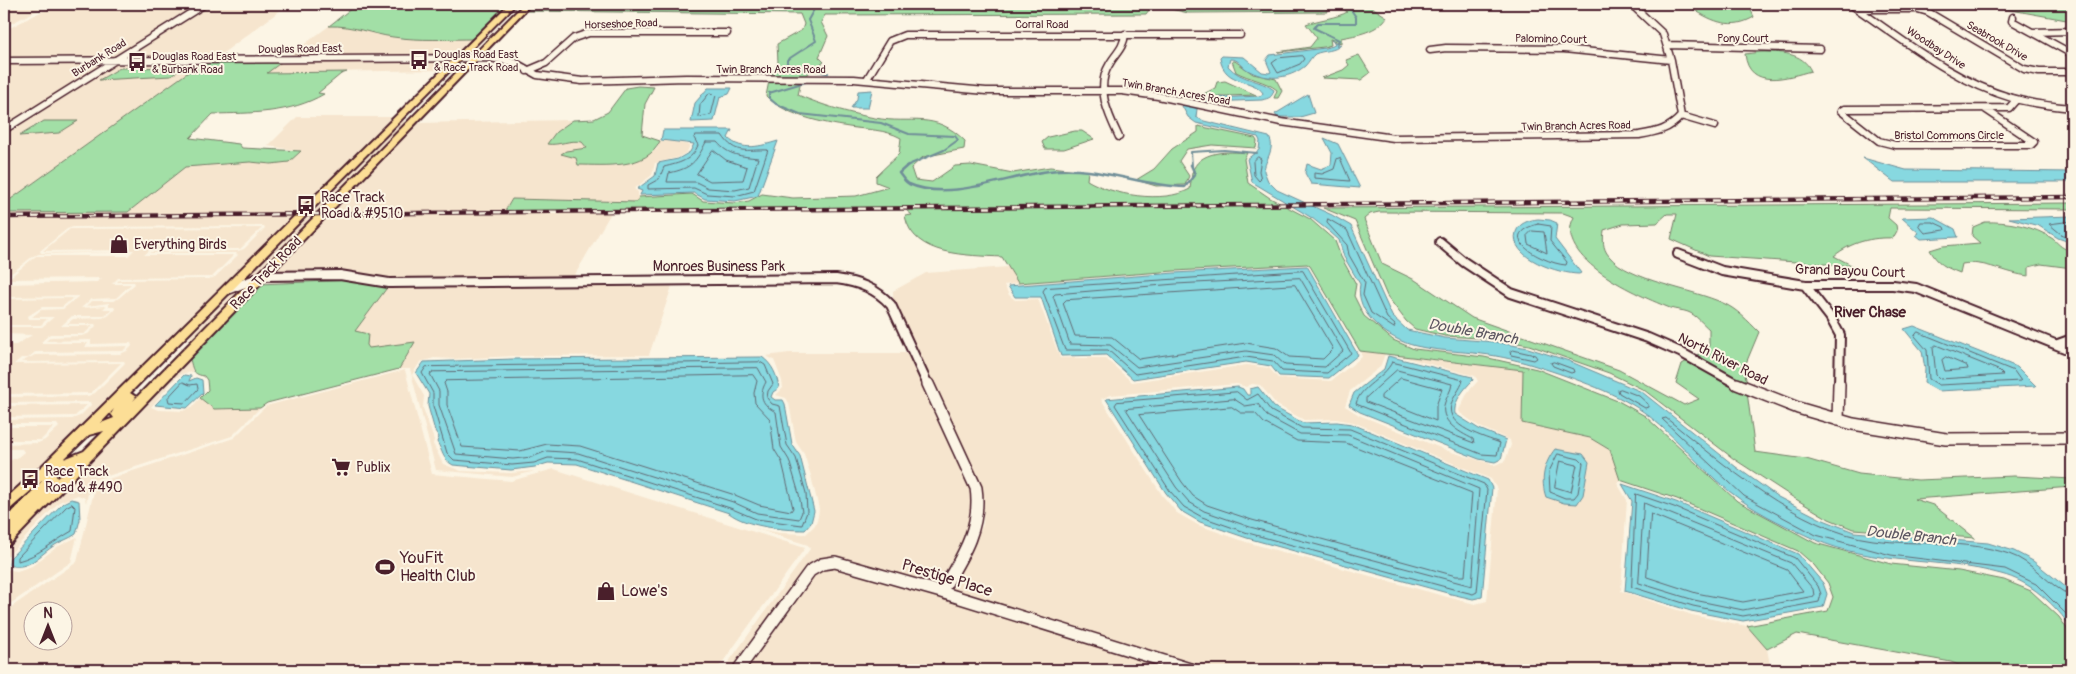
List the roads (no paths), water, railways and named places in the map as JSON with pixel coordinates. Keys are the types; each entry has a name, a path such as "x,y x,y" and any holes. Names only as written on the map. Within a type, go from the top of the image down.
{"main road":[{"name":"Race Track Road","path":"4,508 47,469 514,4"},
{"name":"Race Track Road","path":"4,541 528,4"},
{"path":"201,316 232,308"},
{"path":"79,437 107,423 122,420 117,414 123,404 184,341 189,328"},
{"path":"4,529 46,486 51,479 47,469 68,463 95,447"}],"street":[{"name":"Burbank Road","path":"4,130 205,4"},
{"path":"1632,4 1663,34 1671,60 1681,116 1715,126"},
{"name":"Woodbay Drive","path":"1850,4 1973,84 2016,100"},
{"name":"Seabrook Drive","path":"1858,9 1918,10 1928,12 2024,69 2039,72 2072,72"},
{"path":"2013,17 2012,21 2072,54"},
{"path":"2032,32 2072,31"},
{"name":"Horseshoe Road","path":"527,71 548,62 569,39 587,33 728,33"},
{"path":"1119,137 1108,114 1104,90 1106,68 1125,44 1125,34"},
{"name":"Corral Road","path":"867,79 890,41 905,35 1240,35"},
{"name":"Pony Court","path":"1667,46 1820,49"},
{"name":"Palomino Court","path":"1430,50 1446,48 1564,49 1671,60"},
{"name":"Douglas Road East","path":"4,61 477,58"},
{"name":"Twin Branch Acres Road","path":"477,58 509,61 527,71 544,76 582,81 681,78 867,79 975,90 1104,90 1140,93 1281,122 1394,138 1638,135 1659,132 1674,124 1681,116"},
{"path":"2016,100 2072,108"},
{"name":"Bristol Commons Circle","path":"1985,108 2034,142 2032,145 1895,145 1879,141 1841,111 1844,109 1985,108 2008,108 2016,100"},
{"name":"North River Road","path":"1440,242 1464,262 1511,293 1648,338 1680,352 1739,386 1798,408 1853,424 1946,439 2072,438"},
{"name":"Grand Bayou Court","path":"1678,254 1722,270 1805,285 1907,282 2072,351"},
{"name":"Monroes Business Park","path":"227,290 263,276 340,275 390,283 836,279 857,282 884,295 891,305 976,488 979,499 978,523 941,592"},
{"path":"1805,285 1830,317 1840,334 1838,420"},
{"path":"2058,344 2072,339"},
{"name":"Prestige Place","path":"738,670 810,571 822,564 835,562 941,592 1193,670"}],"water":[{"path":"1331,40 1341,45 1335,49 1315,54 1298,71 1284,76 1261,76 1246,69 1237,61 1230,59 1228,66 1233,71 1269,86 1274,90 1272,95 1262,100 1209,102 1197,109 1196,117 1204,121 1269,137 1271,150 1264,171 1268,181 1277,190 1332,215 1351,226 1392,316 1407,330 1445,338 1495,342 1528,348 1569,361 1642,392 1736,467 1778,497 1821,519 1854,532 1988,543 2014,551 2033,561 2072,592 2072,629 2058,611 2041,595 2012,577 1954,565 1883,557 1837,548 1776,521 1749,506 1728,491 1649,416 1638,408 1596,387 1552,371 1510,359 1416,346 1385,332 1362,306 1360,284 1344,257 1339,240 1312,218 1252,182 1247,159 1259,150 1260,141 1258,137 1196,123 1188,117 1182,106 1191,99 1261,96 1263,93 1259,88 1227,73 1220,58 1222,56 1244,57 1262,72 1269,73 1271,72 1266,60 1270,55 1325,48 1333,46 1335,43"},
{"path":"708,88 732,88 729,94 720,97 714,121 691,122 695,103"},
{"path":"872,90 868,108 851,108 857,99 858,91"},
{"path":"1308,94 1314,113 1300,117 1277,117 1275,114"},
{"path":"663,130 732,130 728,138 739,145 752,147 778,141 758,196 735,201 705,199 694,193 640,195 642,191 637,189 655,176 658,163 678,159 690,152 694,144 661,140"},
{"path":"1324,138 1338,144 1360,188 1311,184 1305,173 1307,164 1321,169 1331,165 1332,153"},
{"path":"1863,158 1906,170 2072,172 2072,182 1894,182"},
{"path":"2072,216 2072,243 2058,238 2039,226 2009,218"},
{"path":"1933,217 1955,229 1958,237 1921,239 1916,235 1919,233 1902,218"},
{"path":"1538,219 1557,223 1555,239 1581,273 1571,273 1549,268 1527,257 1520,250 1516,241 1517,229 1531,220"},
{"path":"1307,266 1358,355 1329,378 1279,376 1271,366 1246,362 1133,379 1106,355 1061,356 1041,297 1015,297 1008,286 1175,273"},
{"path":"1914,326 2017,367 2036,386 1938,391 1924,383 1925,369 1922,351 1904,329"},
{"path":"1388,356 1472,377 1473,380 1463,391 1456,404 1455,414 1479,429 1506,440 1501,459 1495,462 1479,459 1360,412 1349,405 1354,393 1384,369"},
{"path":"762,357 774,370 779,388 773,392 771,397 775,400 783,400 785,404 792,444 800,456 814,511 811,523 805,530 774,528 754,524 729,513 577,464 548,463 535,467 511,470 453,465 449,463 437,442 439,437 435,431 428,406 429,394 416,373 424,362 513,359"},
{"path":"184,375 191,376 189,381 196,378 202,380 203,393 187,408 155,405"},
{"path":"1238,387 1243,389 1247,395 1250,395 1250,389 1258,387 1274,407 1303,423 1337,422 1352,424 1488,480 1492,488 1482,597 1473,599 1451,594 1247,538 1200,522 1181,511 1166,493 1106,399"},
{"path":"1555,449 1583,454 1589,462 1583,495 1577,504 1564,503 1546,497 1543,484 1544,472 1548,460"},
{"path":"1622,484 1676,502 1798,554 1823,583 1827,594 1823,607 1743,621 1691,611 1625,591 1632,501"},
{"path":"71,499 79,501 80,520 76,534 55,545 28,564 22,566 9,565 10,558 63,503"}],"waterway":[{"path":"817,4 808,20 816,41 787,60 787,64 796,68 828,73"},
{"name":"Double Branch","path":"1337,45 1339,40 1314,28 1318,23 1356,23 1356,17 1347,4"},
{"path":"809,81 769,93 769,98 776,104 800,114 881,123 909,134 955,136 958,140 944,150 908,165"},
{"path":"1192,166 1191,152 1224,150 1257,153"},
{"path":"908,165 899,173 909,184 925,189 942,190 979,186 1049,171 1066,170 1083,170 1168,186 1185,187 1195,174 1191,165"}],"railway":[{"path":"4,217 2072,197"}],"place":[{"name":"Douglas Road East & Race Track Road","path":"419,60"},
{"name":"Douglas Road East & Burbank Road","path":"137,62"},
{"name":"Race Track Road & #9510","path":"306,205"},
{"name":"Everything Birds","path":"119,244"},
{"name":"Publix","path":"341,467"},
{"name":"Race Track Road & #490","path":"30,479"},
{"name":"YouFit Health Club","path":"385,567"},
{"name":"Lowe's","path":"606,591"}],"district":[{"name":"River Chase","path":"1870,312"}]}
